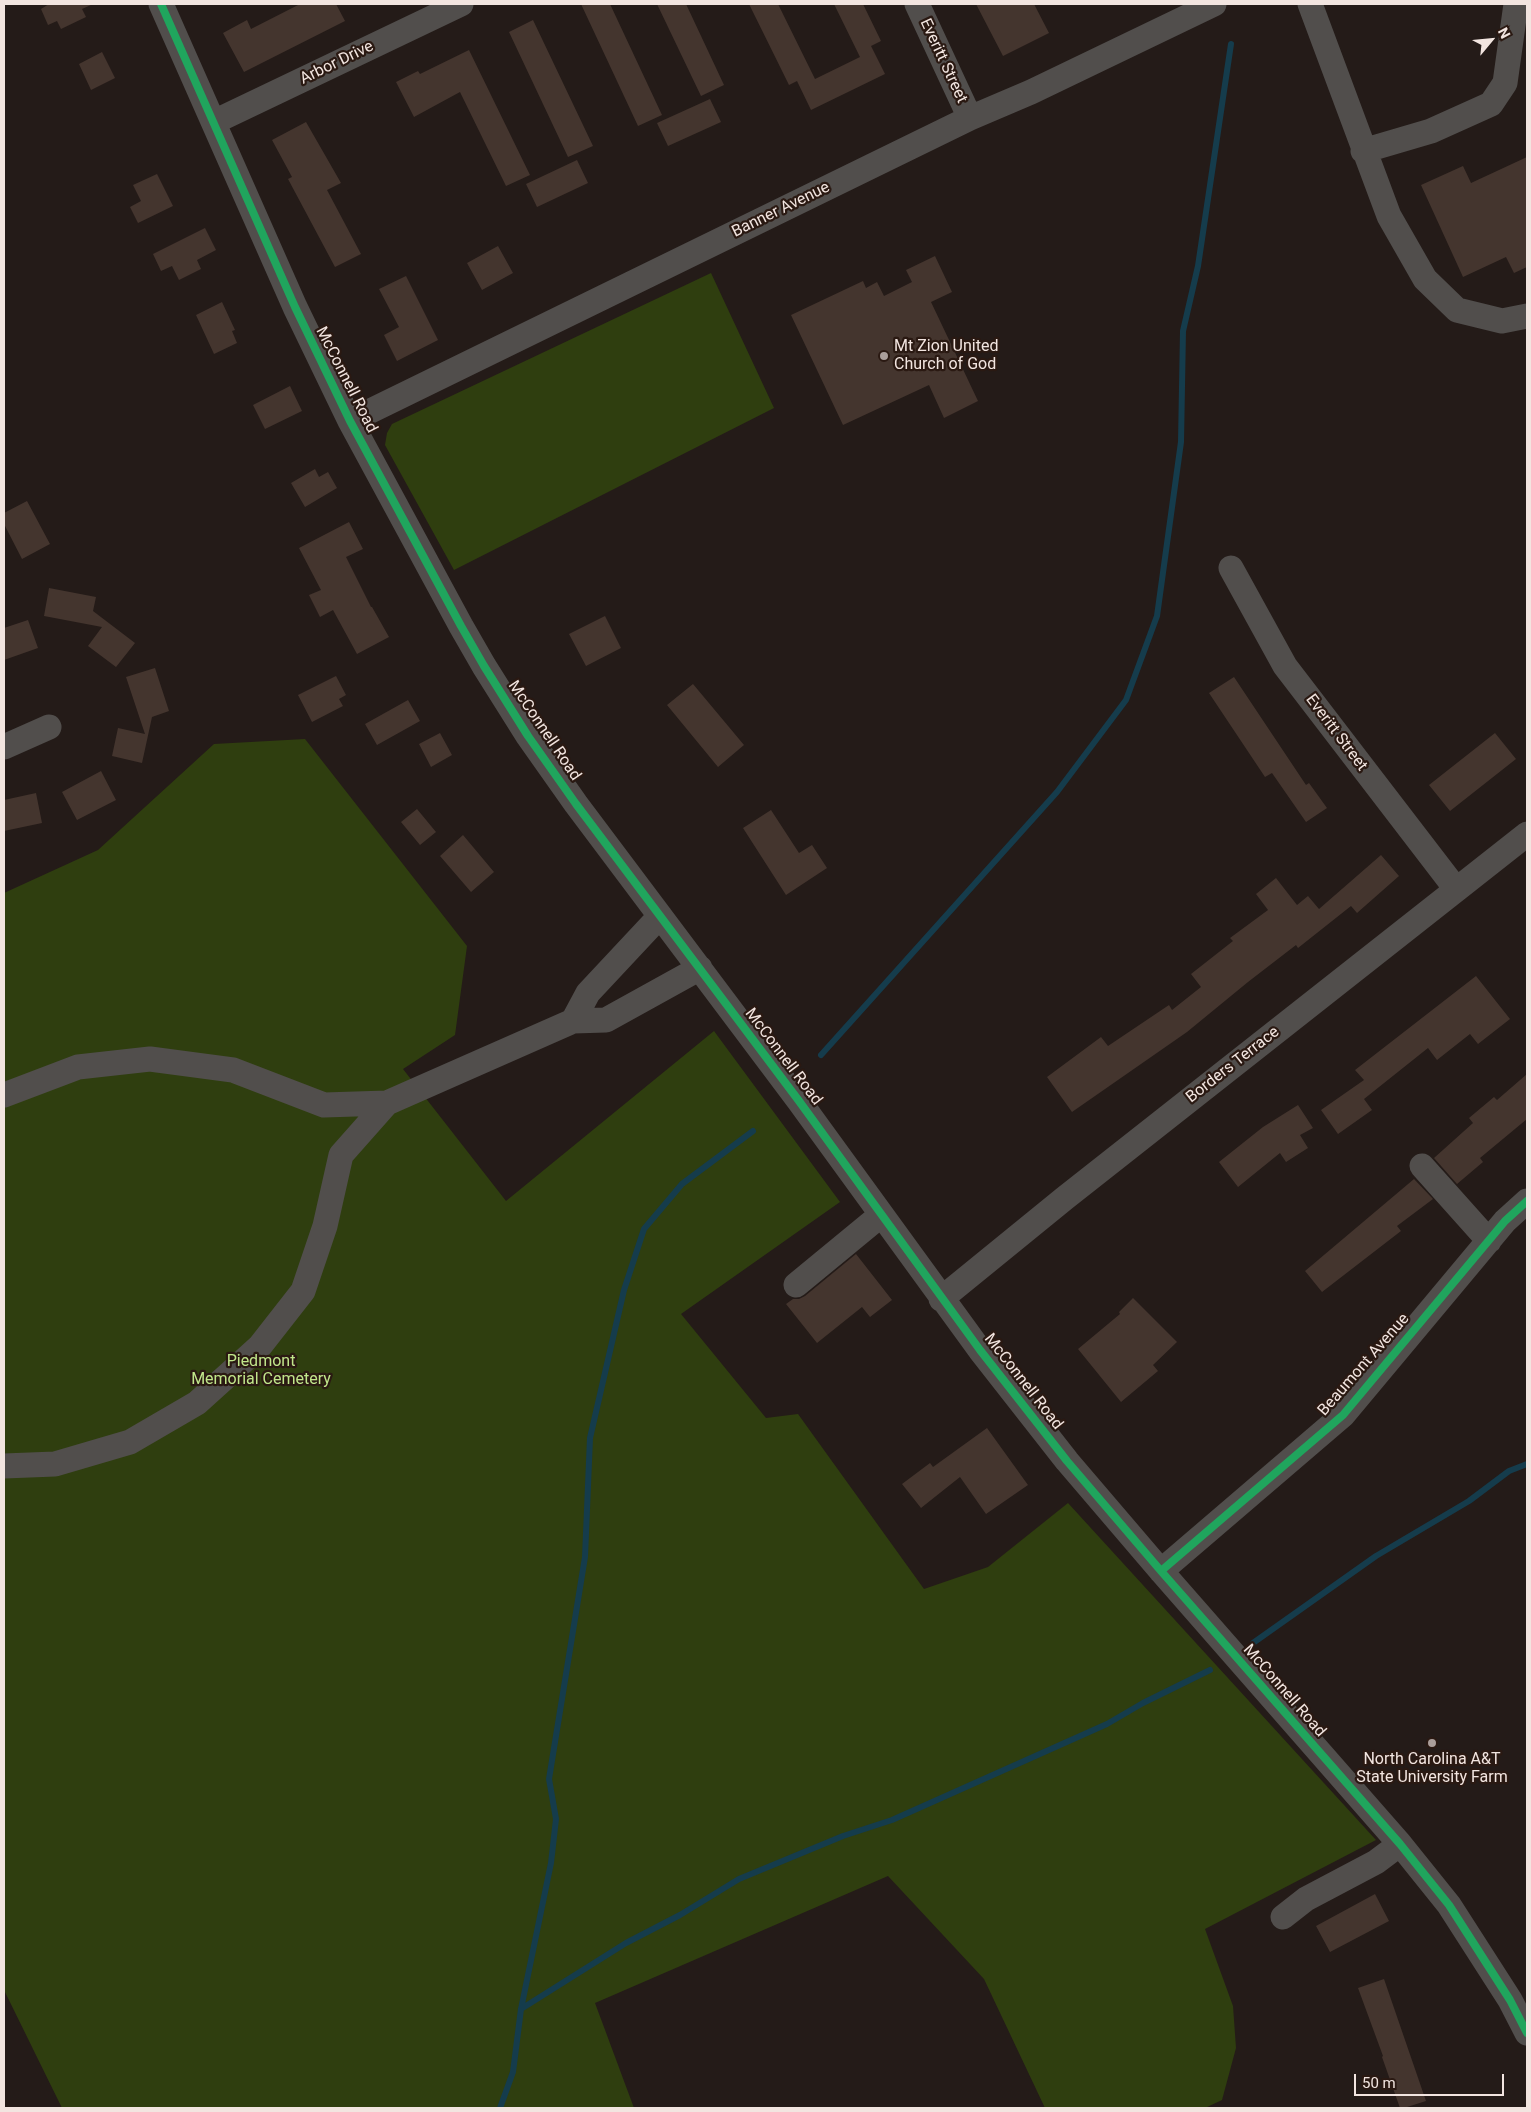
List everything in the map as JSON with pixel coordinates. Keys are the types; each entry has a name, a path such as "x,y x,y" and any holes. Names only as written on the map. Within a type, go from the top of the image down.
{"street":[{"name":"McConnell Road","path":"161,4 295,307 350,421 484,666 525,731 576,804 800,1100 942,1299 1067,1461 1400,1844 1449,1904 1510,2000 1527,2033"},
{"name":"Arbor Drive","path":"214,122 461,4"},
{"name":"Everitt Street","path":"917,4 970,118"},
{"name":"Banner Avenue","path":"350,421 970,118 1031,92 1214,4"},
{"path":"1310,4 1389,216 1425,279 1457,310 1502,320 1527,316"},
{"path":"1364,151 1431,131 1491,104 1505,83 1516,4"},
{"name":"Everitt Street","path":"1231,568 1285,666 1456,889"},
{"path":"4,747 49,727"},
{"name":"Borders Terrace","path":"942,1299 1065,1198 1527,834"},
{"path":"573,1021 588,993 660,916"},
{"path":"4,1094 78,1066 150,1059 233,1070 324,1105 386,1103 573,1021 606,1020 700,968"},
{"path":"4,1466 55,1464 130,1442 197,1403 260,1346 303,1291 325,1226 341,1155 386,1103"},
{"path":"1422,1166 1489,1240"},
{"name":"Beaumont Avenue","path":"1161,1571 1343,1415 1505,1221 1527,1201"},
{"path":"796,1285 881,1215"},
{"path":"1282,1917 1306,1899 1376,1862 1400,1844"}],"green space":[{"path":"711,273 774,408 454,570 385,445 387,433 392,424"},
{"name":"Piedmont Memorial Cemetery","path":"305,739 467,946 455,1035 403,1069 506,1201 714,1031 840,1202 681,1314 766,1418 798,1414 924,1589 988,1567 1068,1503 1376,1840 1205,1929 1233,2006 1236,2048 1222,2100 1205,2108 1045,2108 984,1979 888,1876 595,2003 634,2108 62,2108 4,1990 4,893 98,850 214,744"}],"building":[{"path":"49,4 93,4 82,9 86,17 61,29 57,21 48,25 41,9"},
{"path":"300,4 336,4 345,21 244,72 223,33 247,20 251,29"},
{"path":"581,4 610,4 662,115 638,126"},
{"path":"657,4 686,4 724,85 701,96"},
{"path":"749,4 778,4 815,79 860,57 834,4 863,4 881,41 871,46 885,74 811,110 797,81 789,85"},
{"path":"976,4 1034,4 1049,33 1003,56"},
{"path":"533,20 593,146 568,157 509,32"},
{"path":"469,50 530,175 506,186 460,92 414,117 396,82 418,71 420,74"},
{"path":"102,52 115,78 91,90 79,64"},
{"path":"710,99 721,122 668,146 657,123"},
{"path":"306,122 341,183 327,190 361,254 335,267 288,179 292,177 272,140"},
{"path":"1527,157 1527,267 1514,273 1506,257 1463,277 1421,185 1463,166 1471,183"},
{"path":"577,160 588,183 537,207 526,184"},
{"path":"157,174 173,206 138,223 130,207 141,201 133,185"},
{"path":"205,228 216,250 197,260 201,269 179,280 172,266 161,271 153,254"},
{"path":"498,246 513,273 482,290 467,263"},
{"name":"Mt Zion United Church of God","path":"935,256 952,292 931,302 978,401 944,418 929,385 843,425 791,315 863,281 866,288 877,282 884,296 912,282 906,270"},
{"path":"406,276 438,340 397,361 384,335 399,327 379,289"},
{"path":"222,302 235,330 232,331 237,343 214,354 196,315"},
{"path":"290,386 302,411 265,429 253,405"},
{"path":"315,469 319,477 328,472 337,488 305,507 291,483"},
{"path":"27,501 50,544 22,559 4,524 4,513"},
{"path":"349,522 363,549 346,557 371,607 389,637 357,654 333,610 320,617 309,595 321,590 299,548"},
{"path":"49,588 96,597 93,611 135,643 116,667 88,646 102,627 44,616"},
{"path":"605,616 621,648 586,666 569,634"},
{"path":"28,620 38,648 4,660 4,628"},
{"path":"155,668 169,711 152,717 142,763 112,756 118,728 145,734 126,677"},
{"path":"336,676 346,695 339,699 343,706 312,722 298,695"},
{"path":"1234,677 1306,785 1309,783 1327,808 1306,822 1272,773 1265,777 1209,693"},
{"path":"693,684 744,745 718,767 667,705"},
{"path":"408,700 420,721 377,745 365,724"},
{"path":"440,733 452,755 431,767 419,744"},
{"path":"1495,733 1516,759 1450,811 1429,785"},
{"path":"101,771 116,800 77,820 62,792"},
{"path":"36,793 42,823 4,831 4,800"},
{"path":"417,809 436,832 420,845 401,822"},
{"path":"771,810 799,853 812,845 827,868 786,895 743,828"},
{"path":"463,835 494,872 471,892 440,856"},
{"path":"1381,855 1399,876 1357,913 1351,906 1298,948 1296,945 1187,1032 1072,1112 1047,1077 1101,1037 1108,1046 1169,1005 1172,1010 1201,987 1191,974 1233,941 1230,938 1268,910 1256,894 1276,878 1297,905 1308,896 1319,909"},
{"path":"1476,976 1510,1019 1478,1044 1470,1034 1437,1060 1428,1048 1364,1099 1372,1110 1338,1134 1321,1110 1364,1080 1355,1070"},
{"path":"1527,1074 1527,1119 1480,1158 1483,1162 1457,1184 1434,1158 1473,1123 1469,1118 1494,1097 1497,1100"},
{"path":"1298,1105 1313,1128 1300,1135 1308,1148 1286,1162 1280,1153 1238,1187 1219,1162 1263,1127"},
{"path":"1414,1179 1433,1199 1397,1226 1401,1231 1322,1292 1305,1271"},
{"path":"856,1254 892,1300 870,1317 862,1307 817,1343 786,1304 793,1299 805,1296"},
{"path":"1133,1298 1177,1342 1153,1365 1158,1371 1121,1402 1078,1349 1120,1314 1119,1312"},
{"path":"987,1428 1028,1485 986,1514 960,1477 921,1508 902,1484 930,1463 933,1467"},
{"path":"1375,1894 1389,1921 1330,1952 1316,1926"},
{"path":"1384,1979 1426,2101 1404,2108 1400,2108 1358,1988"}],"waterway":[{"path":"821,1055 1057,792 1126,700 1157,616 1181,442 1183,331 1198,266 1231,44"},
{"path":"500,2108 513,2072 521,2009 551,1863 556,1819 549,1779 585,1557 590,1438 624,1290 644,1229 682,1184 753,1131"},
{"path":"1253,1643 1376,1556 1469,1501 1509,1471 1527,1464"},
{"path":"521,2009 626,1943 680,1915 739,1879 843,1836 892,1820 1107,1724 1143,1703 1210,1670"}],"cycle path":[{"path":"161,4 295,307 350,421 461,626 528,736 576,804 799,1101 980,1350 1067,1461 1400,1844 1449,1905 1510,2000 1527,2033"},
{"path":"1161,1571 1343,1415 1505,1221 1527,1201"}],"place":[{"name":"Mt Zion United Church of God","path":"884,356"},
{"name":"North Carolina A&T State University Farm","path":"1432,1743"}]}
